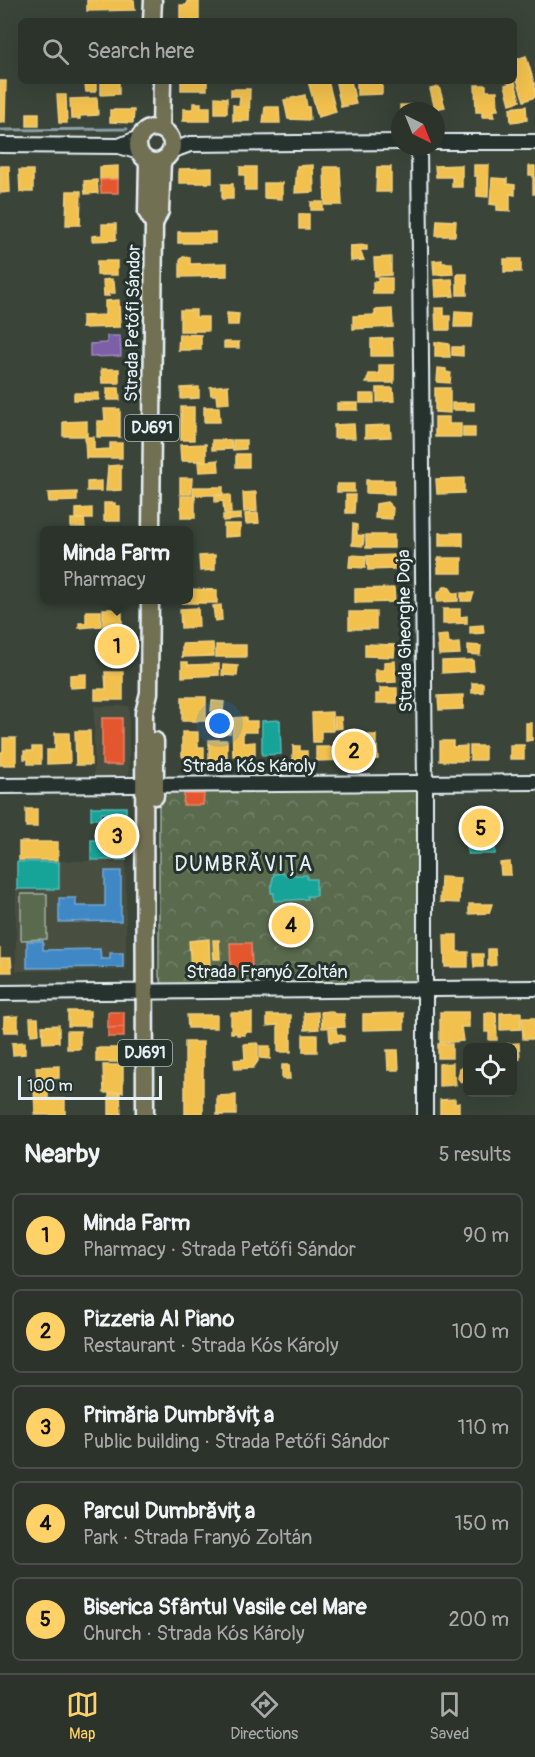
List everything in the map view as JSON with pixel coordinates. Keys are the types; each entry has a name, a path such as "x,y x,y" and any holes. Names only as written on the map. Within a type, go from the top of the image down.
{"main road":[{"path":"152,18 153,0"},
{"path":"163,0 163,18"},
{"name":"Strada Petőfi Sándor","path":"151,84 155,145"},
{"name":"Strada Petőfi Sándor","path":"151,526 154,224 147,212 162,84"},
{"name":"DJ691","path":"150,604 149,693 155,714 149,784 150,991 154,1115"},
{"name":"DJ691","path":"145,1115 150,991"}],"street":[{"path":"0,145 119,146 391,142"},
{"path":"445,142 535,142"},
{"name":"Strada Gheorghe Doja","path":"419,156 425,784 423,989 425,1115"},
{"name":"Strada Kós Károly","path":"0,786 535,783"},
{"name":"Strada Franyó Zoltán","path":"0,993 535,988"}],"shaded area":[{"path":"94,706 129,706 129,779 94,779"},
{"path":"16,861 126,861 126,970 16,971"}],"green space":[{"path":"425,784 423,989 169,986 162,983 159,977 159,801 164,793 173,790"},
{"path":"21,894 47,894 47,939 21,940"}],"building: Homes":[{"path":"87,0 134,0 135,10 87,11"},
{"path":"187,1 199,1 199,18 180,18 180,5 187,5"},
{"path":"526,56 535,86 535,97 524,101 517,79 517,59"},
{"path":"0,81 6,81 5,122 0,122"},
{"path":"85,84 96,84 96,92 86,92"},
{"path":"101,84 119,84 119,94 101,95"},
{"path":"181,84 207,84 207,90 181,90"},
{"path":"309,84 329,84 336,112 318,117"},
{"path":"336,84 352,84 356,104 341,107"},
{"path":"357,84 382,84 382,94 357,95"},
{"path":"516,84 520,101 510,104 505,85"},
{"path":"475,85 486,85 486,91 497,91 498,110 494,110 494,117 482,117 482,112 476,112"},
{"path":"439,87 444,102 433,102 430,89"},
{"path":"231,89 250,89 249,121 233,121 233,105 239,106 240,96 231,96"},
{"path":"57,95 66,95 67,123 59,123"},
{"path":"305,95 310,120 288,119 284,100"},
{"path":"215,97 227,98 227,113 215,113"},
{"path":"97,98 98,115 71,119 70,99"},
{"path":"193,103 201,103 201,107 210,107 210,121 183,121 183,109 193,109"},
{"path":"526,106 527,120 511,122 510,108"},
{"path":"265,107 279,107 280,123 263,123"},
{"path":"110,110 134,110 133,123 110,122"},
{"path":"27,113 39,113 39,126 27,126"},
{"path":"313,165 314,192 295,193 297,166"},
{"path":"462,165 462,187 452,187 452,177 436,177 435,166"},
{"path":"474,165 489,165 488,197 477,196 477,176 474,176"},
{"path":"0,166 9,166 10,192 0,193"},
{"path":"118,166 118,179 100,180 100,167"},
{"path":"529,166 535,166 535,194 533,194 533,175 529,175"},
{"path":"240,167 256,167 256,190 245,190 245,175 240,175"},
{"path":"324,167 340,167 342,205 325,205"},
{"path":"377,167 391,167 391,192 376,192"},
{"path":"212,168 212,183 179,183 179,169"},
{"path":"19,170 33,170 33,192 20,192"},
{"path":"492,178 507,179 507,184 515,185 515,195 510,194 510,211 497,210 497,205 490,204"},
{"path":"97,180 98,193 85,194 84,181"},
{"path":"264,183 282,183 282,199 264,198"},
{"path":"222,184 233,184 233,199 222,199"},
{"path":"67,191 81,191 80,225 66,225"},
{"path":"311,202 323,202 323,210 311,210"},
{"path":"299,214 309,214 309,229 299,229"},
{"path":"437,220 456,221 455,236 436,236"},
{"path":"102,224 116,224 116,240 92,241 92,236 102,235"},
{"path":"178,232 215,232 215,243 178,243"},
{"path":"367,245 367,250 360,250 364,260 351,261 350,246"},
{"path":"183,257 190,257 190,264 227,263 227,276 180,277 180,260"},
{"path":"391,257 391,275 375,276 374,258"},
{"path":"504,259 521,259 521,272 504,272"},
{"path":"442,260 442,263 452,263 453,274 434,275 433,261"},
{"path":"97,261 117,261 117,275 97,275"},
{"path":"457,274 467,274 467,295 457,295"},
{"path":"378,278 392,278 392,294 373,294 373,282 378,282"},
{"path":"112,279 115,293 108,293 109,296 104,296 103,280"},
{"path":"452,279 454,296 435,297 434,280"},
{"path":"119,300 120,327 82,328 82,316 105,315 105,301"},
{"path":"435,308 444,308 444,316 450,316 450,330 436,330"},
{"path":"392,309 393,327 353,329 353,316 375,315 375,310"},
{"path":"180,310 196,310 196,317 208,317 208,331 180,331"},
{"path":"455,311 473,312 472,327 454,327"},
{"path":"227,313 239,314 238,325 227,325"},
{"path":"179,334 201,335 201,350 178,350"},
{"path":"392,338 393,356 371,356 371,339"},
{"path":"224,342 239,342 239,348 224,348"},
{"path":"435,342 449,344 450,357 435,357"},
{"path":"452,347 463,347 463,356 452,355"},
{"path":"379,365 394,365 394,383 366,383 369,374 379,374"},
{"path":"438,368 446,369 446,372 451,373 450,383 437,382"},
{"path":"101,369 119,369 119,383 102,383"},
{"path":"228,385 229,403 217,404 216,395 211,395 210,387"},
{"path":"199,387 199,398 181,399 181,388"},
{"path":"107,388 119,388 120,400 107,400"},
{"path":"377,388 393,388 394,401 377,402"},
{"path":"435,388 450,388 450,413 435,412"},
{"path":"74,393 99,393 99,400 74,400"},
{"path":"360,394 374,394 374,403 360,403"},
{"path":"337,403 358,403 358,410 337,410"},
{"path":"452,403 474,403 474,410 452,410"},
{"path":"181,407 194,407 194,440 181,440"},
{"path":"204,407 219,407 220,422 204,422"},
{"path":"104,409 120,409 120,437 97,437 97,421 105,421"},
{"path":"435,417 449,417 449,424 461,424 461,437 435,437"},
{"path":"87,421 87,436 63,436 63,422"},
{"path":"354,424 355,438 334,438 334,425"},
{"path":"390,425 391,437 365,438 365,426"},
{"path":"463,427 475,427 475,437 463,437"},
{"path":"85,437 94,437 94,450 110,449 110,443 122,443 122,458 86,458"},
{"path":"212,440 231,440 232,449 212,450"},
{"path":"233,440 246,440 246,449 233,450"},
{"path":"206,444 206,461 181,461 180,445"},
{"path":"236,454 249,454 249,467 236,467"},
{"path":"218,460 219,471 199,472 198,462"},
{"path":"121,465 121,490 106,491 108,466"},
{"path":"180,478 192,478 191,494 180,494"},
{"path":"464,478 464,493 437,494 436,479"},
{"path":"366,480 394,480 394,494 366,493"},
{"path":"101,481 101,491 87,491 87,482"},
{"path":"337,484 354,484 354,492 337,492"},
{"path":"193,487 223,487 223,495 193,495"},
{"path":"77,492 77,501 49,502 48,493"},
{"path":"256,492 257,511 244,512 243,493"},
{"path":"230,495 231,513 224,513 223,501 215,502 215,496"},
{"path":"346,495 355,495 354,513 346,513"},
{"path":"181,496 195,496 195,518 181,518"},
{"path":"387,502 393,508 392,519 375,518 376,504"},
{"path":"104,503 115,503 115,506 120,506 120,521 104,521"},
{"path":"92,508 92,519 76,519 76,509"},
{"path":"258,513 259,523 246,524 245,514"},
{"path":"241,514 241,519 223,521 223,515"},
{"path":"71,519 84,519 85,526 71,526"},
{"path":"224,524 240,524 240,536 224,537"},
{"path":"353,524 357,525 357,535 364,536 363,546 352,545"},
{"path":"439,533 463,533 463,546 439,546"},
{"path":"366,535 394,535 394,548 366,548"},
{"path":"215,555 215,570 200,571 199,556"},
{"path":"350,555 366,556 365,568 349,567"},
{"path":"395,555 395,569 368,570 367,556"},
{"path":"438,558 462,558 462,573 438,573"},
{"path":"444,587 449,587 453,593 458,593 458,601 437,602 437,594"},
{"path":"394,588 395,602 355,603 355,589"},
{"path":"193,589 217,590 217,603 193,603"},
{"path":"461,593 474,593 471,601 461,601"},
{"path":"221,605 222,620 215,621 213,606"},
{"path":"198,608 199,627 181,628 180,609"},
{"path":"103,609 118,609 118,614 122,613 122,627 103,627"},
{"path":"443,609 460,609 460,617 467,616 467,623 443,624"},
{"path":"86,611 101,611 101,626 79,628 79,623 86,623"},
{"path":"349,612 376,612 376,629 349,629"},
{"path":"483,625 484,633 470,634 470,626"},
{"path":"448,635 449,644 459,643 460,654 439,655 437,636"},
{"path":"213,643 214,656 182,657 182,644"},
{"path":"365,644 395,645 394,657 365,656"},
{"path":"216,645 246,645 246,657 216,657"},
{"path":"468,645 481,646 480,655 468,654"},
{"path":"473,660 474,671 442,673 442,661"},
{"path":"395,661 396,682 376,683 375,670 384,670 384,662"},
{"path":"182,662 188,662 188,665 219,664 219,675 182,677"},
{"path":"223,665 238,666 237,676 222,675"},
{"path":"105,672 123,672 123,700 95,700 95,689 106,689"},
{"path":"86,674 86,687 70,688 70,675"},
{"path":"472,683 483,683 483,692 472,693"},
{"path":"380,688 397,688 397,703 376,703 376,694 380,694"},
{"path":"463,695 463,709 439,710 438,696"},
{"path":"182,697 206,697 206,721 182,721"},
{"path":"212,701 224,702 223,711 211,711"},
{"path":"332,712 333,731 321,731 321,742 313,742 312,713"},
{"path":"222,715 231,715 230,733 222,733"},
{"path":"246,717 246,721 257,721 257,732 243,732 243,743 255,742 255,755 233,756 232,718"},
{"path":"334,717 341,717 342,728 334,729"},
{"path":"526,723 532,723 532,740 526,741"},
{"path":"75,731 90,731 91,765 76,765"},
{"path":"182,732 198,732 198,747 204,747 204,761 187,762 182,756"},
{"path":"55,733 69,733 70,763 47,764 47,750 55,750"},
{"path":"365,735 376,735 376,744 365,744"},
{"path":"3,738 16,738 16,765 0,765"},
{"path":"209,740 227,740 227,763 209,763"},
{"path":"440,741 453,741 453,747 467,746 467,761 440,761"},
{"path":"510,745 524,745 524,759 510,759"},
{"path":"293,746 300,746 300,751 307,751 307,761 293,761"},
{"path":"377,746 378,759 366,760 365,747"},
{"path":"470,746 485,746 485,760 470,760"},
{"path":"32,747 41,747 41,764 28,764 28,759 24,759 24,751 32,751"},
{"path":"316,747 344,747 344,760 316,761"},
{"path":"26,809 37,809 37,827 26,827"},
{"path":"19,842 58,842 58,860 19,860"},
{"path":"510,862 511,875 501,875 500,863"},
{"path":"441,877 460,878 459,903 440,902"},
{"path":"469,904 492,904 489,913 469,914"},
{"path":"444,935 457,935 457,952 468,952 468,967 445,967"},
{"path":"209,939 210,970 191,971 189,941"},
{"path":"213,940 219,940 220,959 214,959"},
{"path":"488,949 495,949 496,965 488,966"},
{"path":"473,954 483,954 483,967 474,967"},
{"path":"0,958 11,958 12,972 0,972"},
{"path":"68,1011 90,1011 90,1026 68,1026"},
{"path":"331,1011 335,1014 344,1014 345,1027 322,1028 321,1012"},
{"path":"318,1012 319,1029 305,1030 304,1013"},
{"path":"440,1012 469,1012 469,1027 461,1027 463,1041 440,1043"},
{"path":"521,1012 521,1029 500,1030 500,1013"},
{"path":"231,1013 252,1013 252,1032 245,1032 245,1035 231,1033"},
{"path":"404,1013 404,1029 363,1030 363,1014"},
{"path":"485,1013 496,1013 497,1040 489,1040 489,1032 485,1032"},
{"path":"187,1015 217,1015 217,1028 188,1028"},
{"path":"267,1015 291,1015 291,1052 278,1052 278,1025 267,1026"},
{"path":"18,1016 18,1032 4,1032 4,1017"},
{"path":"30,1018 38,1018 39,1034 31,1035"},
{"path":"522,1018 535,1018 535,1039 523,1039"},
{"path":"59,1025 59,1042 43,1043 42,1026"},
{"path":"329,1029 336,1029 337,1034 344,1036 344,1041 330,1042"},
{"path":"67,1031 80,1031 80,1049 67,1049"},
{"path":"303,1035 317,1035 317,1052 303,1052"},
{"path":"25,1042 25,1054 13,1055 12,1043"},
{"path":"185,1042 203,1042 203,1115 185,1115"},
{"path":"258,1043 258,1061 253,1068 235,1069 234,1060 245,1059 244,1044"},
{"path":"517,1043 519,1043 520,1059 517,1059"},
{"path":"438,1044 452,1044 452,1058 438,1058"},
{"path":"260,1046 270,1046 270,1059 260,1058"},
{"path":"96,1048 121,1048 120,1062 96,1062"},
{"path":"387,1050 398,1050 399,1070 388,1070"},
{"path":"453,1063 456,1085 439,1086 439,1064"},
{"path":"103,1065 123,1065 123,1092 104,1093"},
{"path":"282,1065 289,1065 290,1079 282,1079"},
{"path":"59,1066 59,1078 37,1079 36,1067"},
{"path":"460,1068 463,1068 463,1081 458,1078"},
{"path":"34,1087 48,1087 48,1099 65,1099 65,1115 35,1115"},
{"path":"120,1092 121,1115 109,1115 109,1093"},
{"path":"236,1095 236,1115 217,1115 217,1096"},
{"path":"455,1099 455,1104 459,1103 459,1115 440,1115 440,1100"}],"building: Shops":[{"path":"118,179 118,193 101,193 100,180"},
{"path":"122,637 122,655 108,656 107,638"},
{"path":"102,718 122,718 122,765 102,765"},
{"path":"345,741 363,741 363,760 345,761"},
{"path":"184,794 204,794 203,805 183,805"},
{"path":"230,943 251,943 252,970 231,970"},
{"path":"108,1012 124,1012 124,1027 108,1028"},
{"path":"124,1027 124,1037 108,1037 108,1028"}],"building: Offices":[{"path":"107,336 120,336 121,356 90,357 90,344 107,343"}],"building: Schools":[{"path":"105,871 121,871 121,921 59,922 59,898 76,898 76,906 105,906"},
{"path":"27,941 43,941 43,950 100,949 101,959 110,959 110,953 123,953 123,967 27,968"}],"building: Public":[{"path":"280,720 281,754 262,755 262,721"},
{"path":"91,807 126,807 126,860 91,860 91,840 108,840 108,831 99,831 99,824 108,824 108,813 101,813 101,819 91,819"},
{"path":"472,816 494,816 495,854 468,854 466,836 468,836 468,819"},
{"path":"17,862 59,862 59,889 17,889"},
{"path":"284,873 284,875 307,875 307,879 316,879 316,896 307,896 307,899 274,901 271,887 274,874"}],"waterway":[{"path":"0,130 127,129"}],"place":[{"name":"Minda Farm","path":"117,646"},
{"name":"Pizzeria Al Piano","path":"354,751"},
{"name":"Biserica Sfântul Vasile cel Mare","path":"481,828"},
{"name":"Primăria Dumbrăvița","path":"117,836"},
{"name":"Parcul Dumbrăvița","path":"291,925"}],"district":[{"name":"DUMBRĂVIȚA","path":"244,864"}]}
